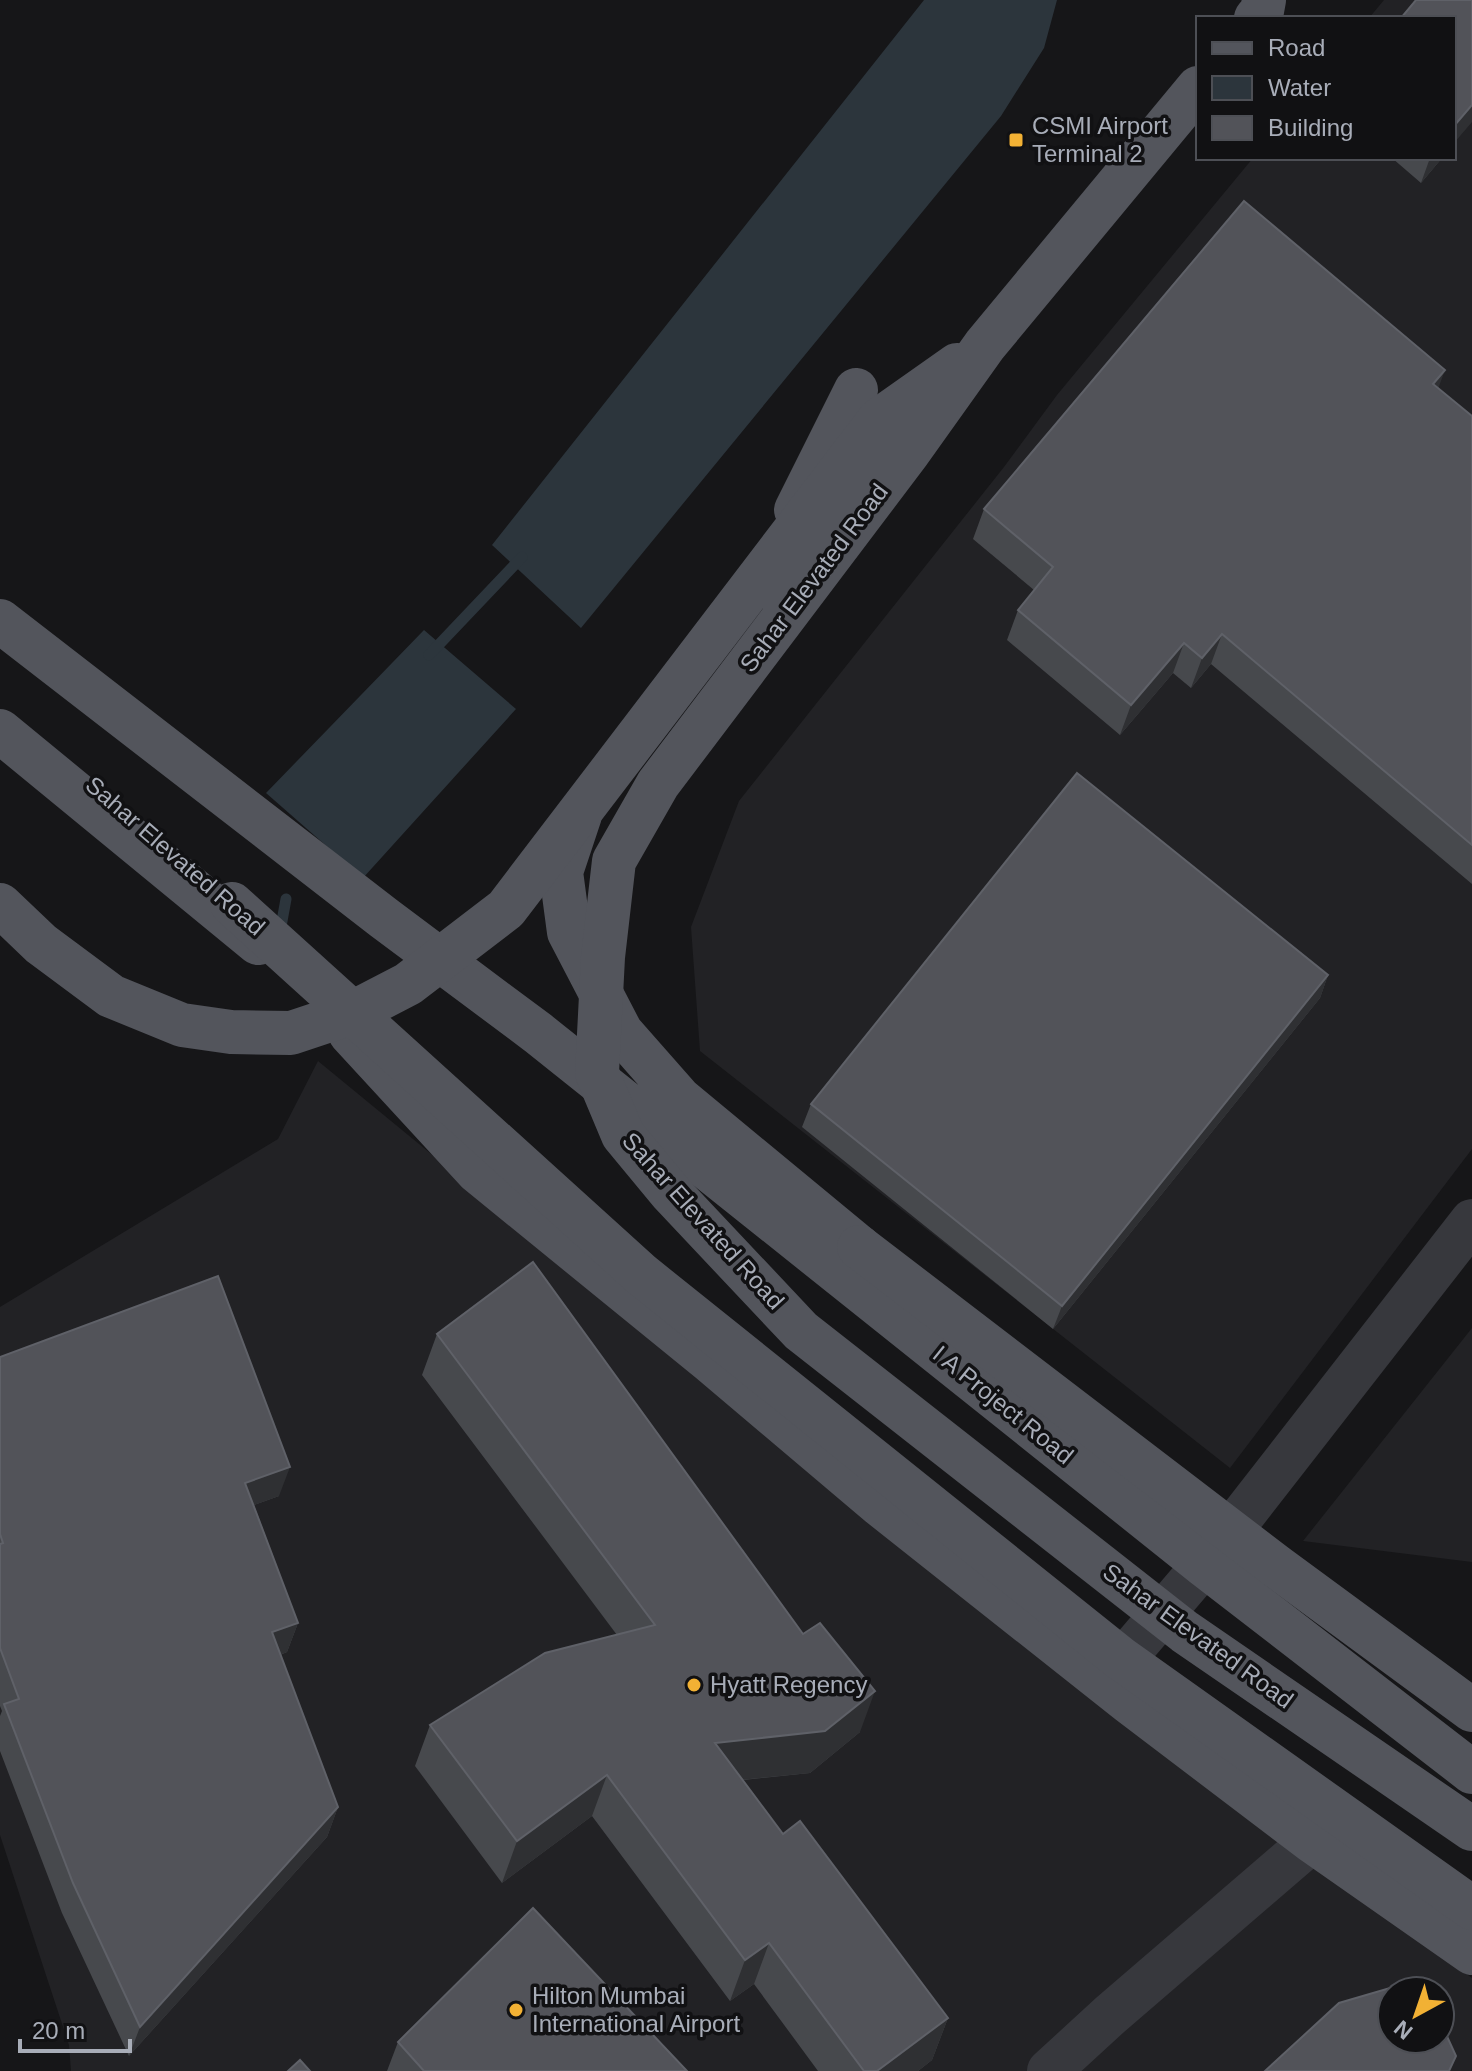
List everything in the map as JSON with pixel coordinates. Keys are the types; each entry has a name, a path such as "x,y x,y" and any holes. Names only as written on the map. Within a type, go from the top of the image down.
{"main road":[{"name":"Sahar Elevated Road","path":"1196,90 985,345 908,453 658,784 614,861 603,957 597,1073 623,1135 671,1193 801,1331 1185,1632 1472,1829"},
{"path":"0,905 41,944 111,996 182,1025 231,1032 291,1033 354,1012 408,984 506,909 879,420 985,345"},
{"path":"856,390 801,504 640,702 595,770 561,872 569,932 621,1032 680,1099 859,1247 1251,1547 1472,1710"},
{"name":"I A Project Road","path":"0,621 538,1033 1204,1565 1472,1772"},
{"name":"Sahar Elevated Road","path":"0,703 232,904 642,1275 1120,1658 1472,1908"},
{"path":"0,731 290,968 478,1172 879,1504 1312,1841 1472,1953"}],"street":[{"path":"1105,1681 1204,1565 1472,1221"},
{"path":"1049,2071 1312,1841"}],"shaded area":[{"path":"1384,0 1472,0 1472,1149 1230,1468 700,1051 691,927 739,801 1004,467 1057,395 1251,160 1456,160 1456,16 1371,16"},
{"path":"318,1061 1081,1688 1472,1978 1472,2071 71,2071 69,2045 0,1835 0,1307 278,1139"},
{"path":"1472,1328 1472,1562 1303,1541"}],"water":[{"path":"924,0 1057,0 1044,48 1001,116 581,628 492,545"},
{"path":"424,630 516,709 363,878 266,793"}],"building":[{"path":"1416,0 1472,0 1472,105 1456,124 1456,16 1403,16"},
{"path":"1244,201 1445,370 1433,384 1472,416 1472,845 1222,634 1202,658 1184,643 1131,705 1018,610 1053,567 984,509"},
{"path":"1077,773 1328,975 1062,1306 811,1104"},
{"name":"Hyatt Regency","path":"533,1262 803,1634 820,1623 875,1691 825,1731 715,1743 783,1834 800,1821 948,2018 877,2071 864,2071 769,1943 745,1960 607,1775 517,1841 430,1725 545,1653 655,1625 437,1334"},
{"path":"218,1276 290,1467 245,1483 298,1623 272,1632 338,1807 140,2027 73,1883 4,1704 19,1699 0,1648 0,1544 3,1543 0,1534 0,1357"},
{"path":"533,1908 687,2071 424,2071 398,2042"},
{"path":"1376,1992 1376,2055 1456,2055 1449,2071 1265,2071 1339,2003"},
{"path":"300,2060 310,2071 288,2071"}],"waterway":[{"path":"429,655 522,557"},
{"path":"280,932 286,899"}],"place":[{"name":"CSMI Airport Terminal 2","path":"1016,140"},
{"name":"Hyatt Regency","path":"694,1685"},
{"name":"Hilton Mumbai International Airport","path":"516,2010"}]}
